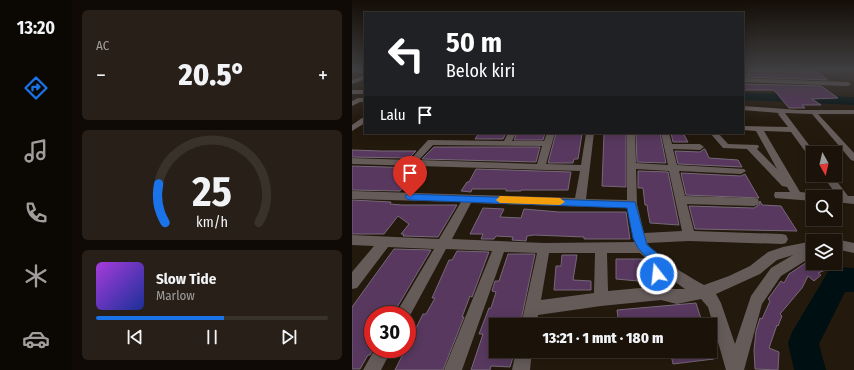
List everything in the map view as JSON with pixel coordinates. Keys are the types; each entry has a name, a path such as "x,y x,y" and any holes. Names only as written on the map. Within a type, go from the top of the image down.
{"street":[{"path":"352,92 364,92"},
{"path":"744,108 853,117"},
{"path":"744,112 853,117"},
{"path":"782,114 806,146"},
{"path":"815,115 854,158"},
{"path":"352,129 364,121"},
{"path":"744,128 794,130"},
{"path":"758,128 797,196"},
{"path":"469,142 474,134"},
{"path":"507,143 512,134"},
{"path":"540,167 546,144 551,134"},
{"path":"580,202 590,134"},
{"path":"631,134 632,204 641,243 656,260 684,280 704,291 714,303 735,369"},
{"path":"665,134 689,236"},
{"path":"715,134 726,146 769,148"},
{"path":"412,163 431,142 546,144"},
{"path":"669,146 700,147"},
{"path":"750,147 797,196"},
{"path":"352,161 585,168"},
{"path":"632,166 741,171"},
{"path":"832,182 845,199"},
{"path":"779,194 806,196"},
{"path":"352,195 632,204"},
{"path":"408,306 468,199"},
{"path":"681,200 754,202"},
{"path":"352,240 600,249 689,236 782,239"},
{"path":"352,283 384,242"},
{"path":"842,245 854,248"},
{"path":"453,370 500,246"},
{"path":"532,309 601,299 662,293 678,298 704,291 754,271 767,259 786,251 806,247"},
{"path":"530,318 544,248"},
{"path":"600,249 601,299"},
{"path":"735,369 756,301 776,272 806,254"},
{"path":"656,260 658,289 662,293"},
{"path":"372,370 379,358"},
{"path":"520,370 523,358"}],"building":[{"path":"744,87 823,87 838,98 812,99 821,105 802,105 805,108 789,108 774,90 744,90"},
{"path":"478,134 506,134 503,139 475,139"},
{"path":"517,134 545,134 543,140 514,140"},
{"path":"556,134 582,134 578,159 574,159 573,163 548,163"},
{"path":"604,134 626,134 626,187 602,186"},
{"path":"636,134 660,134 666,163 637,162"},
{"path":"671,134 684,134 688,142 673,142"},
{"path":"434,147 540,147 536,162 422,159"},
{"path":"704,149 709,158 738,160 742,167 678,164 675,151 700,152"},
{"path":"352,150 416,151 409,158 352,157"},
{"path":"352,166 419,168 400,191 352,190"},
{"path":"476,169 571,172 568,190 506,191 506,189 472,189 471,192 461,191 467,182 469,182"},
{"path":"638,171 668,172 679,225 650,223 647,205 645,205 643,188 638,188"},
{"path":"681,173 741,176 745,174 759,198 686,195"},
{"path":"352,200 391,202 390,204 402,205 457,205 438,237 403,236 404,234 401,234 409,224 398,216 384,234 352,234"},
{"path":"760,201 762,205 781,206 797,231 695,229 689,206 754,208 759,205"},
{"path":"483,208 504,209 500,217 521,218 524,209 559,212 626,212 630,239 584,239 584,237 534,235 527,236 526,241 512,240 513,237 496,236 494,239 481,239 483,234 470,234"},
{"path":"394,249 431,250 398,306 364,306 364,358 366,358 360,369 352,369 352,307"},
{"path":"457,251 489,252 472,297 470,296 462,317 464,317 443,370 395,370 401,358 416,358 416,328 423,314 426,314 435,298 432,298 449,260 452,260"},
{"path":"508,254 535,254 521,318 489,318 489,358 513,358 510,367 491,366 490,370 471,370 483,334 479,334 489,308 491,308 496,292 492,291 495,281 499,281"},
{"path":"562,255 577,255 573,280 591,281 591,290 554,290 556,266 561,266"},
{"path":"616,259 645,259 646,273 649,273 649,282 616,279"},
{"path":"806,263 806,270 826,270 818,273 821,275 814,281 808,276 802,288 780,314 782,316 778,326 777,325 769,348 779,352 778,370 755,369 754,350 756,331 760,318 762,319 770,301 768,299 781,281 784,283 789,274"},
{"path":"696,303 701,318 618,318 617,310"},
{"path":"672,358 714,359 673,364"}],"waterway":[{"path":"744,96 854,101"},
{"path":"810,370 803,343 838,279 854,280"}],"slow traffic":[{"path":"500,200 560,202"}],"route":[{"path":"410,197 632,204 639,238 643,248 656,260 657,274"}]}
